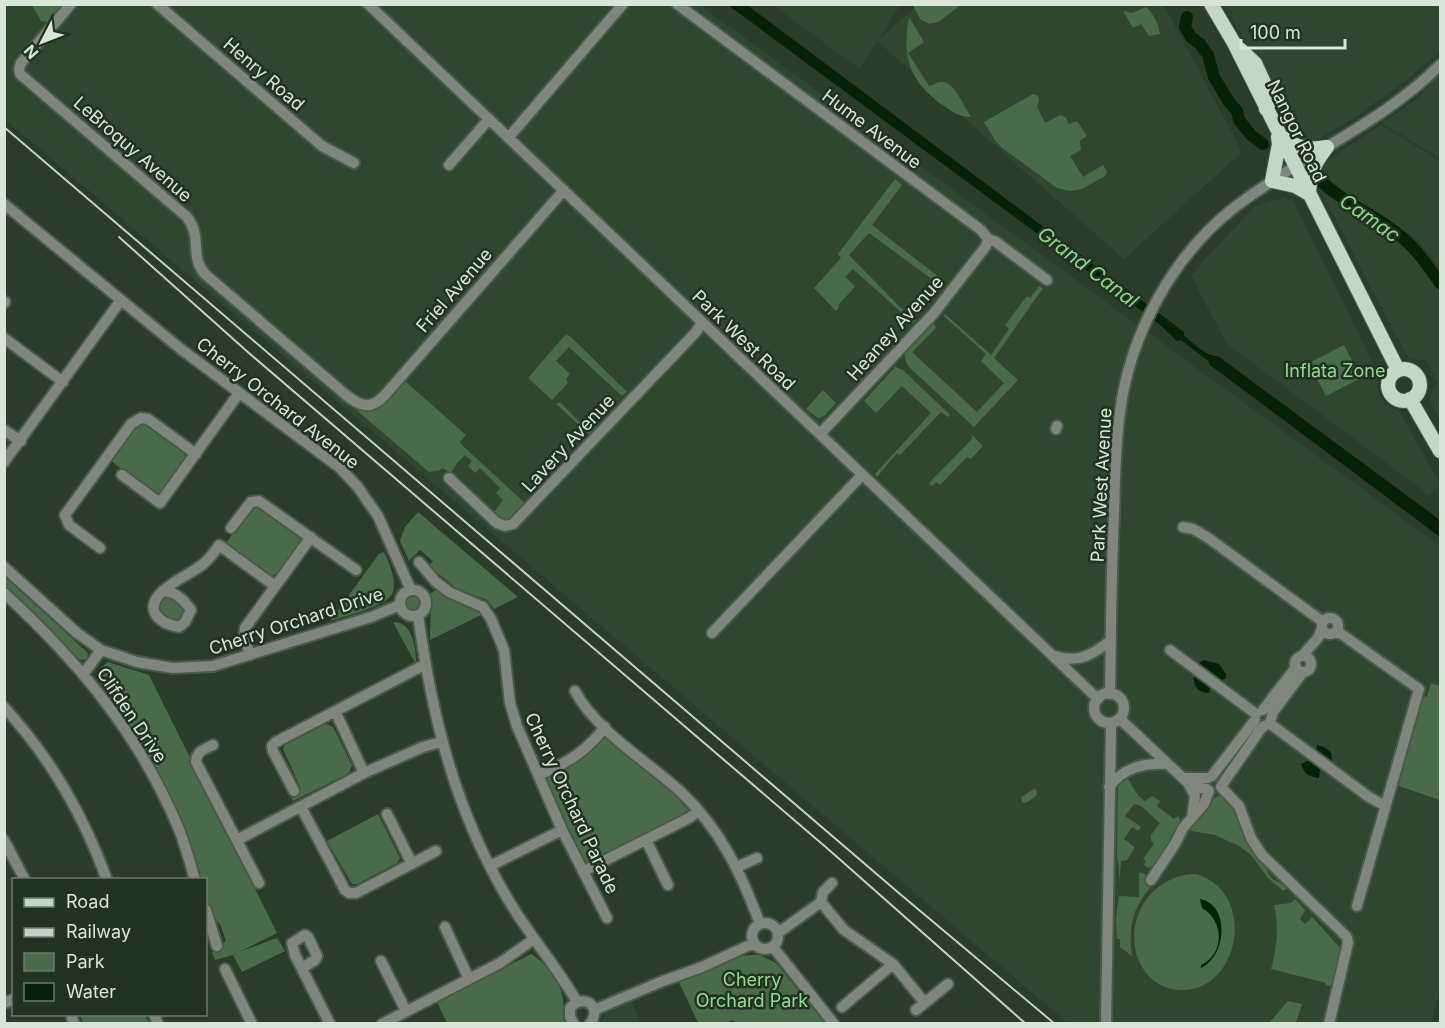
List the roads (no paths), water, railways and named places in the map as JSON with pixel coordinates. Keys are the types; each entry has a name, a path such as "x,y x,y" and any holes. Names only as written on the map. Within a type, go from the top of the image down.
{"main road":[{"name":"Nangor Road","path":"1211,4 1234,43 1321,218 1319,233 1337,264 1349,273 1398,370"},
{"path":"1278,134 1311,150 1327,147"},
{"path":"1278,134 1279,144 1272,181 1295,186 1309,194 1314,164 1327,147"},
{"path":"1398,370 1409,370 1417,377 1418,392 1410,399 1401,400 1392,395 1390,391 1389,381 1398,370"},
{"path":"1410,399 1440,451"}],"street":[{"name":"LeBroquy Avenue","path":"71,4 25,57 18,69 20,74 187,217 196,233 198,262 206,274 354,401 367,406"},
{"name":"Henry Road","path":"157,4 322,146 354,163"},
{"name":"Park West Road","path":"368,4 1098,699"},
{"path":"508,137 623,4"},
{"name":"Hume Avenue","path":"676,4 981,230 988,239 996,242 1047,280"},
{"name":"Park West Avenue","path":"1110,694 1114,507 1120,410 1131,362 1143,329 1162,292 1189,251 1212,227 1247,198 1294,166 1377,116 1406,95 1440,65"},
{"path":"449,165 489,119"},
{"name":"Friel Avenue","path":"367,406 378,403 528,228 564,190"},
{"name":"Cherry Orchard Avenue","path":"4,204 142,318 332,462 357,486 384,526 416,592"},
{"name":"Heaney Avenue","path":"820,434 934,313 988,239"},
{"path":"4,462 121,300"},
{"name":"Lavery Avenue","path":"449,478 497,523 505,526 512,525 696,332 702,322"},
{"path":"4,338 63,382"},
{"path":"122,475 160,503 239,393"},
{"path":"100,548 69,525 65,515 131,424 141,418 148,419 196,454"},
{"path":"4,430 17,446"},
{"path":"712,633 862,475"},
{"path":"231,528 251,502 259,501 356,570"},
{"path":"1183,527 1193,529 1207,537 1328,629 1419,689 1357,906"},
{"path":"250,655 244,636 245,628 311,537"},
{"path":"163,591 175,580 195,572 213,555 219,545 275,586"},
{"name":"Cherry Orchard Parade","path":"419,562 436,582 449,592 483,607 491,619 506,659 512,712 562,830 607,918"},
{"name":"Cherry Orchard Drive","path":"4,567 77,633 101,650 137,662 173,668 213,666 400,605"},
{"path":"418,615 407,615 400,605 402,595 416,592 436,582"},
{"path":"416,592 424,597 426,605 418,615 441,742 475,837 534,939 565,981 577,1002"},
{"name":"Clifden Drive","path":"4,593 84,673 113,710 148,767 178,828 195,878"},
{"path":"1151,880 1183,828 1204,804 1209,784 1263,719 1299,670 1296,660 1307,658 1328,629"},
{"path":"1052,655 1072,660 1082,658 1094,653 1111,639"},
{"path":"84,673 101,650"},
{"path":"1170,650 1369,797 1386,806"},
{"path":"294,791 273,751 276,742 426,664"},
{"path":"575,692 585,708 605,728 681,792 724,842 737,867 760,924"},
{"path":"1106,1023 1109,787 1115,721 1124,710 1124,705 1119,697 1110,694 1098,699 1094,708 1097,718 1101,721 1115,721 1185,779 1195,796 1192,817"},
{"path":"4,707 54,769 91,837 107,878"},
{"path":"335,711 364,773"},
{"path":"1185,779 1209,784 1216,792 1260,730 1263,719"},
{"path":"538,775 578,756 605,728"},
{"path":"237,840 364,773 423,747 441,742"},
{"path":"213,745 199,753 196,756 196,762 259,882"},
{"path":"1109,787 1117,778 1132,768 1168,764"},
{"path":"1222,786 1239,806 1251,838 1262,855 1347,937 1348,942 1329,1023"},
{"path":"301,807 345,890 349,893 356,893 436,851"},
{"path":"584,871 699,811"},
{"path":"387,814 412,864"},
{"path":"490,866 562,830"},
{"path":"4,840 10,862 24,878"},
{"path":"646,840 668,885"},
{"path":"737,867 757,858"},
{"path":"754,943 760,948 772,947 777,941 778,933 821,902 823,892 832,883"},
{"path":"821,902 843,930 893,964 920,1006 948,984"},
{"path":"207,913 217,946"},
{"path":"760,924 771,925 778,933"},
{"path":"754,943 754,930 760,924"},
{"path":"445,927 469,979"},
{"path":"382,1023 500,963 534,939"},
{"path":"594,1010 663,981 702,968 754,943"},
{"path":"772,947 834,1023"},
{"path":"381,961 406,1011"},
{"path":"842,1007 893,964"},
{"path":"302,968 330,1023"},
{"path":"225,969 252,1023"},
{"path":"574,1023 569,1013 570,1008 577,1002 588,1002 594,1010 595,1016 590,1023"}],"water":[{"name":"Grand Canal","path":"728,5 747,5 1184,332 1184,336 1200,349 1218,356 1440,520 1440,537 1210,365 1181,340 1177,341 1158,323"},
{"path":"1204,660 1219,664 1226,678 1220,681 1196,664"},
{"path":"1194,675 1210,688 1209,693 1197,688"},
{"path":"1317,745 1331,752 1332,763 1316,751"},
{"path":"1309,760 1320,768 1319,778 1310,776 1304,770 1301,764"},
{"path":"1200,899 1210,903 1217,911 1222,932 1216,953 1201,968 1201,965 1214,953 1219,937 1214,920 1202,908"}],"waterway":[{"name":"Camac","path":"1187,17 1185,27 1208,55 1214,77 1237,111 1239,120 1251,135 1263,144"},
{"name":"Camac","path":"1322,182 1340,197 1389,227 1404,239 1440,283"}],"railway":[{"path":"4,127 1055,1024"},
{"path":"119,237 250,354 828,849 1026,1024"}],"park label":[{"name":"Inflata Zone","path":"1335,370"},
{"name":"Cherry Orchard Park","path":"752,989"}]}
